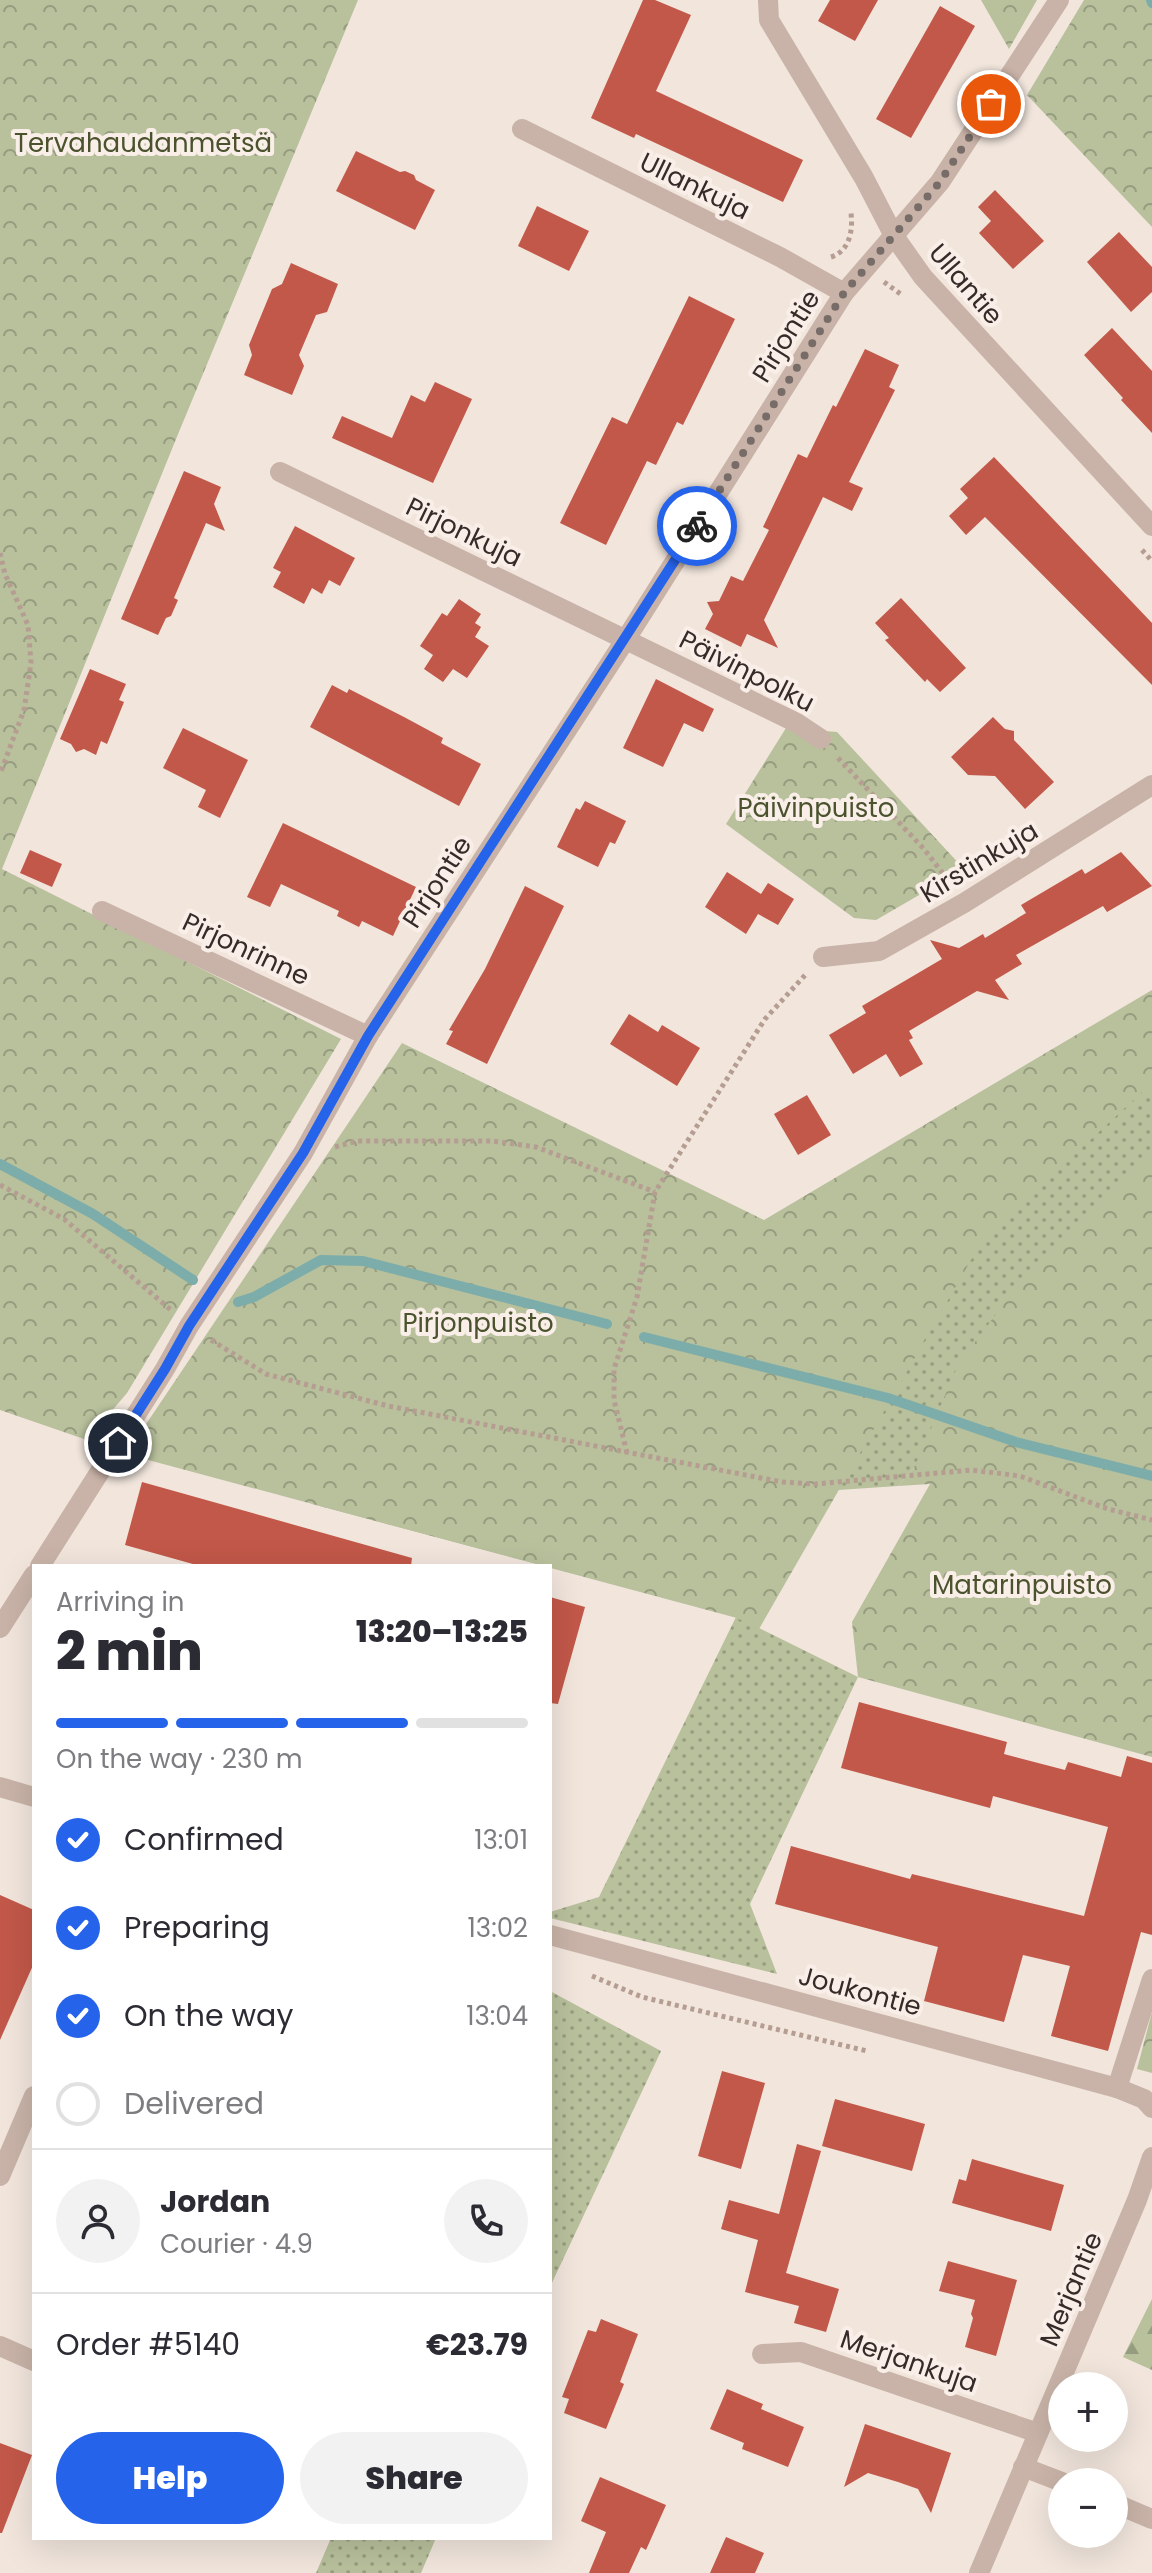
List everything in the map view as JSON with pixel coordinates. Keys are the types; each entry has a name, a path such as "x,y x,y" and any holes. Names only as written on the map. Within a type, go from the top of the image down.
{"street":[{"name":"Ullantie","path":"768,0 769,20 864,178 894,236 923,277 1152,526"},
{"name":"Pirjontie","path":"41,1564 189,1326 303,1153 368,1036 626,639 844,293 940,182 1059,0"},
{"name":"Ullankuja","path":"522,129 780,257 844,293"},
{"name":"Pirjonkuja","path":"280,472 626,639"},
{"name":"Päivinpolku","path":"626,639 797,723 821,739"},
{"name":"Kirstinkuja","path":"823,957 879,951 964,903 1152,785"},
{"name":"Pirjonrinne","path":"102,911 368,1036"},
{"path":"0,1628 32,1578"},
{"path":"0,1787 32,1796"},
{"name":"Joukontie","path":"552,1936 1117,2088 1144,2099 1152,2108"},
{"path":"1117,2088 1152,1979"},
{"path":"0,2176 32,2101"},
{"name":"Merjantie","path":"979,2573 1137,2200 1152,2157"},
{"path":"0,2346 32,2360"},
{"name":"Merjankuja","path":"762,2354 801,2352 1038,2433"},
{"path":"1023,2467 1048,2477"},
{"path":"1128,2509 1152,2519"}],"path":[{"path":"780,257 811,253 829,258 839,254 846,246 853,227 850,206"},
{"path":"0,553 5,574 28,625 31,663 24,710 0,774"},
{"name":"Päivinpolku","path":"821,739 924,849 964,903"},
{"path":"627,1453 614,1400 614,1369 637,1297 655,1192 765,1019 823,957"},
{"path":"303,1153 324,1151 357,1141 493,1141 536,1147 655,1192"},
{"path":"0,1185 64,1219 189,1326 266,1374 388,1406 782,1482 815,1484 972,1470 1020,1476 1108,1509 1152,1520"}],"green space":[{"name":"Tervahaudanmetsä","path":"0,0 358,0 2,869 341,1039 127,1393 87,1440 0,1410"},
{"path":"981,0 1037,0 1009,49"},
{"path":"1084,0 1152,0 1152,227 1027,95"},
{"name":"Päivinpuisto","path":"786,728 837,732 964,869 876,920 854,918 726,824"},
{"name":"Pirjonpuisto","path":"1152,990 1152,1083 983,1239 759,1629 737,1618 552,1568 552,1564 536,1564 126,1454 402,1043 764,1220"},
{"path":"1152,1081 1152,1384 914,1468 898,1486 838,1490 759,1628 858,1677 750,1904 777,1974 552,1918 552,1911 599,1897 736,1617 552,1568 552,1564 537,1564 312,1504 654,1296"},
{"name":"Matarinpuisto","path":"1152,1150 1152,1757 858,1677 852,1622 930,1484 898,1486 914,1468 958,1365 1019,1283"},
{"path":"552,1992 661,2051 552,2283"},
{"path":"1152,2012 1152,2073 1137,2069"},
{"path":"1152,2299 1152,2370 1123,2357"},
{"path":"330,2540 435,2540 421,2573 316,2573"}],"building":[{"path":"643,0 655,0 691,15 656,91 803,160 783,202 636,134 634,138 591,118"},
{"path":"830,0 878,0 855,41 818,21"},
{"path":"940,6 975,26 911,138 876,119"},
{"path":"356,151 400,172 414,175 416,180 435,190 415,230 336,191"},
{"path":"995,190 1044,241 1013,269 979,233 991,221 978,207"},
{"path":"537,206 589,231 569,271 518,246"},
{"path":"1119,232 1152,267 1152,292 1131,312 1087,262"},
{"path":"291,263 338,284 327,312 316,315 299,355 304,366 292,395 244,375 252,355 249,345 272,289 282,284"},
{"path":"689,296 735,319 683,425 677,422 656,465 647,461 606,545 560,523 612,417 627,424"},
{"path":"1112,328 1152,371 1152,433 1084,355"},
{"path":"865,349 899,365 889,387 895,390 849,482 863,488 852,511 823,497 764,620 778,648 747,634 741,647 705,629 713,614 707,602 719,601 731,576 743,581 769,530 763,527 798,454 807,458"},
{"path":"435,382 472,399 433,483 332,438 342,416 392,438 411,395 425,402"},
{"path":"994,457 1152,623 1152,685 985,517 966,535 949,516 968,498 960,489"},
{"path":"184,471 221,487 214,504 225,531 206,523 174,598 178,600 158,635 121,619"},
{"path":"295,526 355,558 340,586 329,580 322,594 312,588 304,604 273,587 281,572 273,568"},
{"path":"901,598 966,668 940,692 927,679 925,682 885,640 889,638 875,623"},
{"path":"459,599 481,614 475,623 481,627 475,637 489,646 467,678 453,669 443,682 424,669 433,655 420,646 442,613 447,616"},
{"path":"90,669 126,684 119,700 124,702 107,744 101,741 96,755 84,749 76,752 71,744 60,739"},
{"path":"656,679 714,709 703,732 684,723 663,767 623,748"},
{"path":"332,685 347,693 349,689 404,717 443,738 441,743 481,764 459,806 310,727"},
{"path":"993,717 1005,729 1014,731 1014,740 1054,782 1025,809 995,776 968,775 951,757"},
{"path":"183,728 248,760 220,818 198,807 206,790 163,768"},
{"path":"585,801 626,821 615,844 610,842 598,867 557,847 576,808 580,810"},
{"path":"283,823 416,887 393,936 362,921 359,927 337,916 339,911 281,884 270,907 247,897"},
{"path":"30,850 62,864 52,887 20,873"},
{"path":"1121,852 1152,886 1107,912 1103,906 1016,955 1022,964 995,980 1009,1000 977,991 909,1031 913,1038 909,1040 923,1064 900,1077 886,1054 853,1074 829,1035 866,1013 862,1006 942,959 930,940 959,948 983,934 985,938 1026,913 1021,905 1082,869 1085,874"},
{"path":"727,872 761,894 768,883 794,899 778,925 758,914 746,934 705,907"},
{"path":"525,886 564,906 487,1064 446,1044 453,1031 449,1030 485,969"},
{"path":"629,1014 658,1032 662,1025 700,1048 677,1086 610,1044"},
{"path":"807,1095 831,1135 798,1155 774,1114"},
{"path":"142,1482 412,1558 411,1564 193,1564 125,1545"},
{"path":"552,1598 585,1607 558,1704 552,1703"},
{"path":"859,1702 1007,1742 1004,1754 1065,1770 1068,1762 1121,1777 1127,1756 1152,1763 1152,1935 1141,1932 1108,2051 1051,2036 1070,1966 1023,1955 1004,2022 924,2001 938,1947 775,1904 791,1846 910,1879 912,1874 1084,1916 1108,1827 993,1796 990,1808 841,1768"},
{"path":"0,1895 32,1909 32,1968 0,2040"},
{"path":"722,2071 765,2083 741,2169 698,2156"},
{"path":"835,2099 925,2124 912,2171 822,2146"},
{"path":"797,2144 821,2151 786,2273 839,2289 826,2332 794,2323 799,2306 745,2292 758,2240 721,2229 729,2200 779,2214"},
{"path":"972,2159 1064,2185 1051,2231 952,2203 959,2179 966,2181"},
{"path":"948,2261 1017,2280 996,2356 965,2347 975,2300 939,2291"},
{"path":"601,2319 638,2334 620,2382 624,2384 606,2429 564,2413 569,2399 562,2397 588,2330 596,2332"},
{"path":"727,2389 763,2404 761,2409 804,2427 788,2467 742,2449 744,2443 710,2429"},
{"path":"865,2424 951,2453 931,2513 918,2489 868,2473 844,2487"},
{"path":"0,2443 32,2455 2,2533 0,2533"},
{"path":"600,2477 666,2505 646,2550 641,2547 629,2573 589,2573 606,2532 581,2521"},
{"path":"726,2537 764,2553 755,2573 710,2573"}],"waterway":[{"path":"0,1164 93,1214 193,1280"},
{"path":"238,1302 254,1297 321,1260 363,1261 607,1324"},
{"path":"644,1337 888,1398 1016,1442 1152,1476"}],"way so far":[{"path":"697,526 844,293 940,182 991,104"}],"route":[{"path":"118,1443 189,1326 303,1153 368,1036 697,526"}]}
